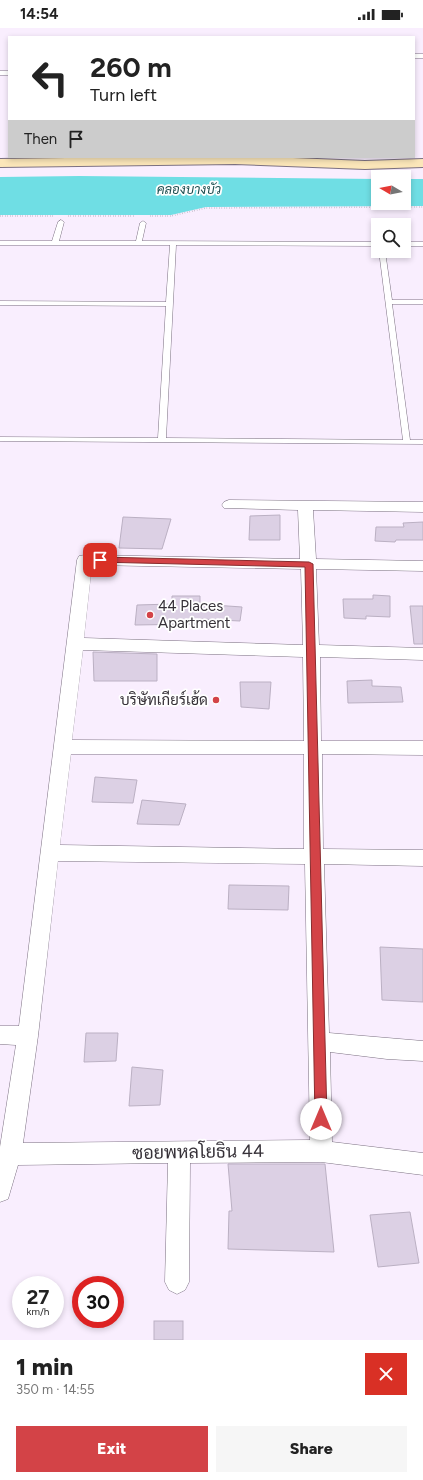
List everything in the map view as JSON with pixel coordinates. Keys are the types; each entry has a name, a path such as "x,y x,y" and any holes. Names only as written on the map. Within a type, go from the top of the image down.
{"main road":[{"path":"0,163 146,159 235,160 365,165 423,163"}],"street":[{"path":"305,505 312,652 314,857 320,1041 321,1151"},
{"path":"229,506 423,506"},
{"path":"0,1191 10,1154 28,1036 85,560 423,566"},
{"path":"75,644 423,654"},
{"path":"63,747 423,748"},
{"path":"49,853 423,858"},
{"path":"0,1035 28,1036"},
{"path":"320,1041 387,1049 423,1051"},
{"name":"ซอยพหลโยธิน 44","path":"10,1154 321,1151 423,1164"},
{"path":"177,1282 179,1153"}],"lane":[{"path":"55,243 62,219"},
{"path":"139,243 143,222"},
{"path":"0,243 371,244"},
{"path":"162,440 173,243"},
{"path":"411,244 423,244"},
{"path":"383,258 407,442"},
{"path":"389,302 423,302"},
{"path":"0,303 170,304"},
{"path":"0,440 423,442"}],"path":[{"path":"148,216 171,216 206,208 423,207"},
{"path":"0,216 54,216"},
{"path":"62,219 140,216"}],"water":[{"name":"คลองบางบัว","path":"79,176 371,179 371,206 206,207 171,215 0,215 0,177"},
{"path":"411,179 423,179 423,206 411,206"}],"building":[{"path":"280,515 280,540 249,540 250,516"},
{"path":"123,517 171,519 162,549 119,548"},
{"path":"423,522 423,540 396,540 395,542 375,541 376,527 404,527 403,523"},
{"path":"373,595 390,596 390,617 366,616 366,619 344,618 343,599 373,599"},
{"path":"172,596 200,596 200,604 242,607 240,621 200,619 200,624 135,625 137,605 172,604"},
{"path":"410,606 423,606 423,644 414,644"},
{"path":"93,652 157,654 157,681 94,681"},
{"path":"372,680 372,686 401,687 403,702 348,703 347,681"},
{"path":"240,682 271,682 269,709 241,707"},
{"path":"95,777 137,780 133,803 92,802"},
{"path":"142,800 186,804 179,825 137,824"},
{"path":"229,885 289,886 288,910 228,909"},
{"path":"380,947 423,949 423,1002 382,1000"},
{"path":"86,1033 118,1033 116,1061 84,1062"},
{"path":"132,1067 163,1070 160,1105 129,1106"},
{"path":"228,1164 325,1164 334,1252 228,1249 229,1211 232,1211"},
{"path":"410,1212 419,1263 378,1267 370,1215"},
{"path":"154,1321 183,1321 183,1340 154,1340"}],"place":[{"name":"44 Places Apartment","path":"150,615"},
{"name":"บริษัทเกียร์เฮ้ด","path":"216,700"}],"route":[{"path":"100,560 309,564 312,652 314,857 321,1119"}]}
